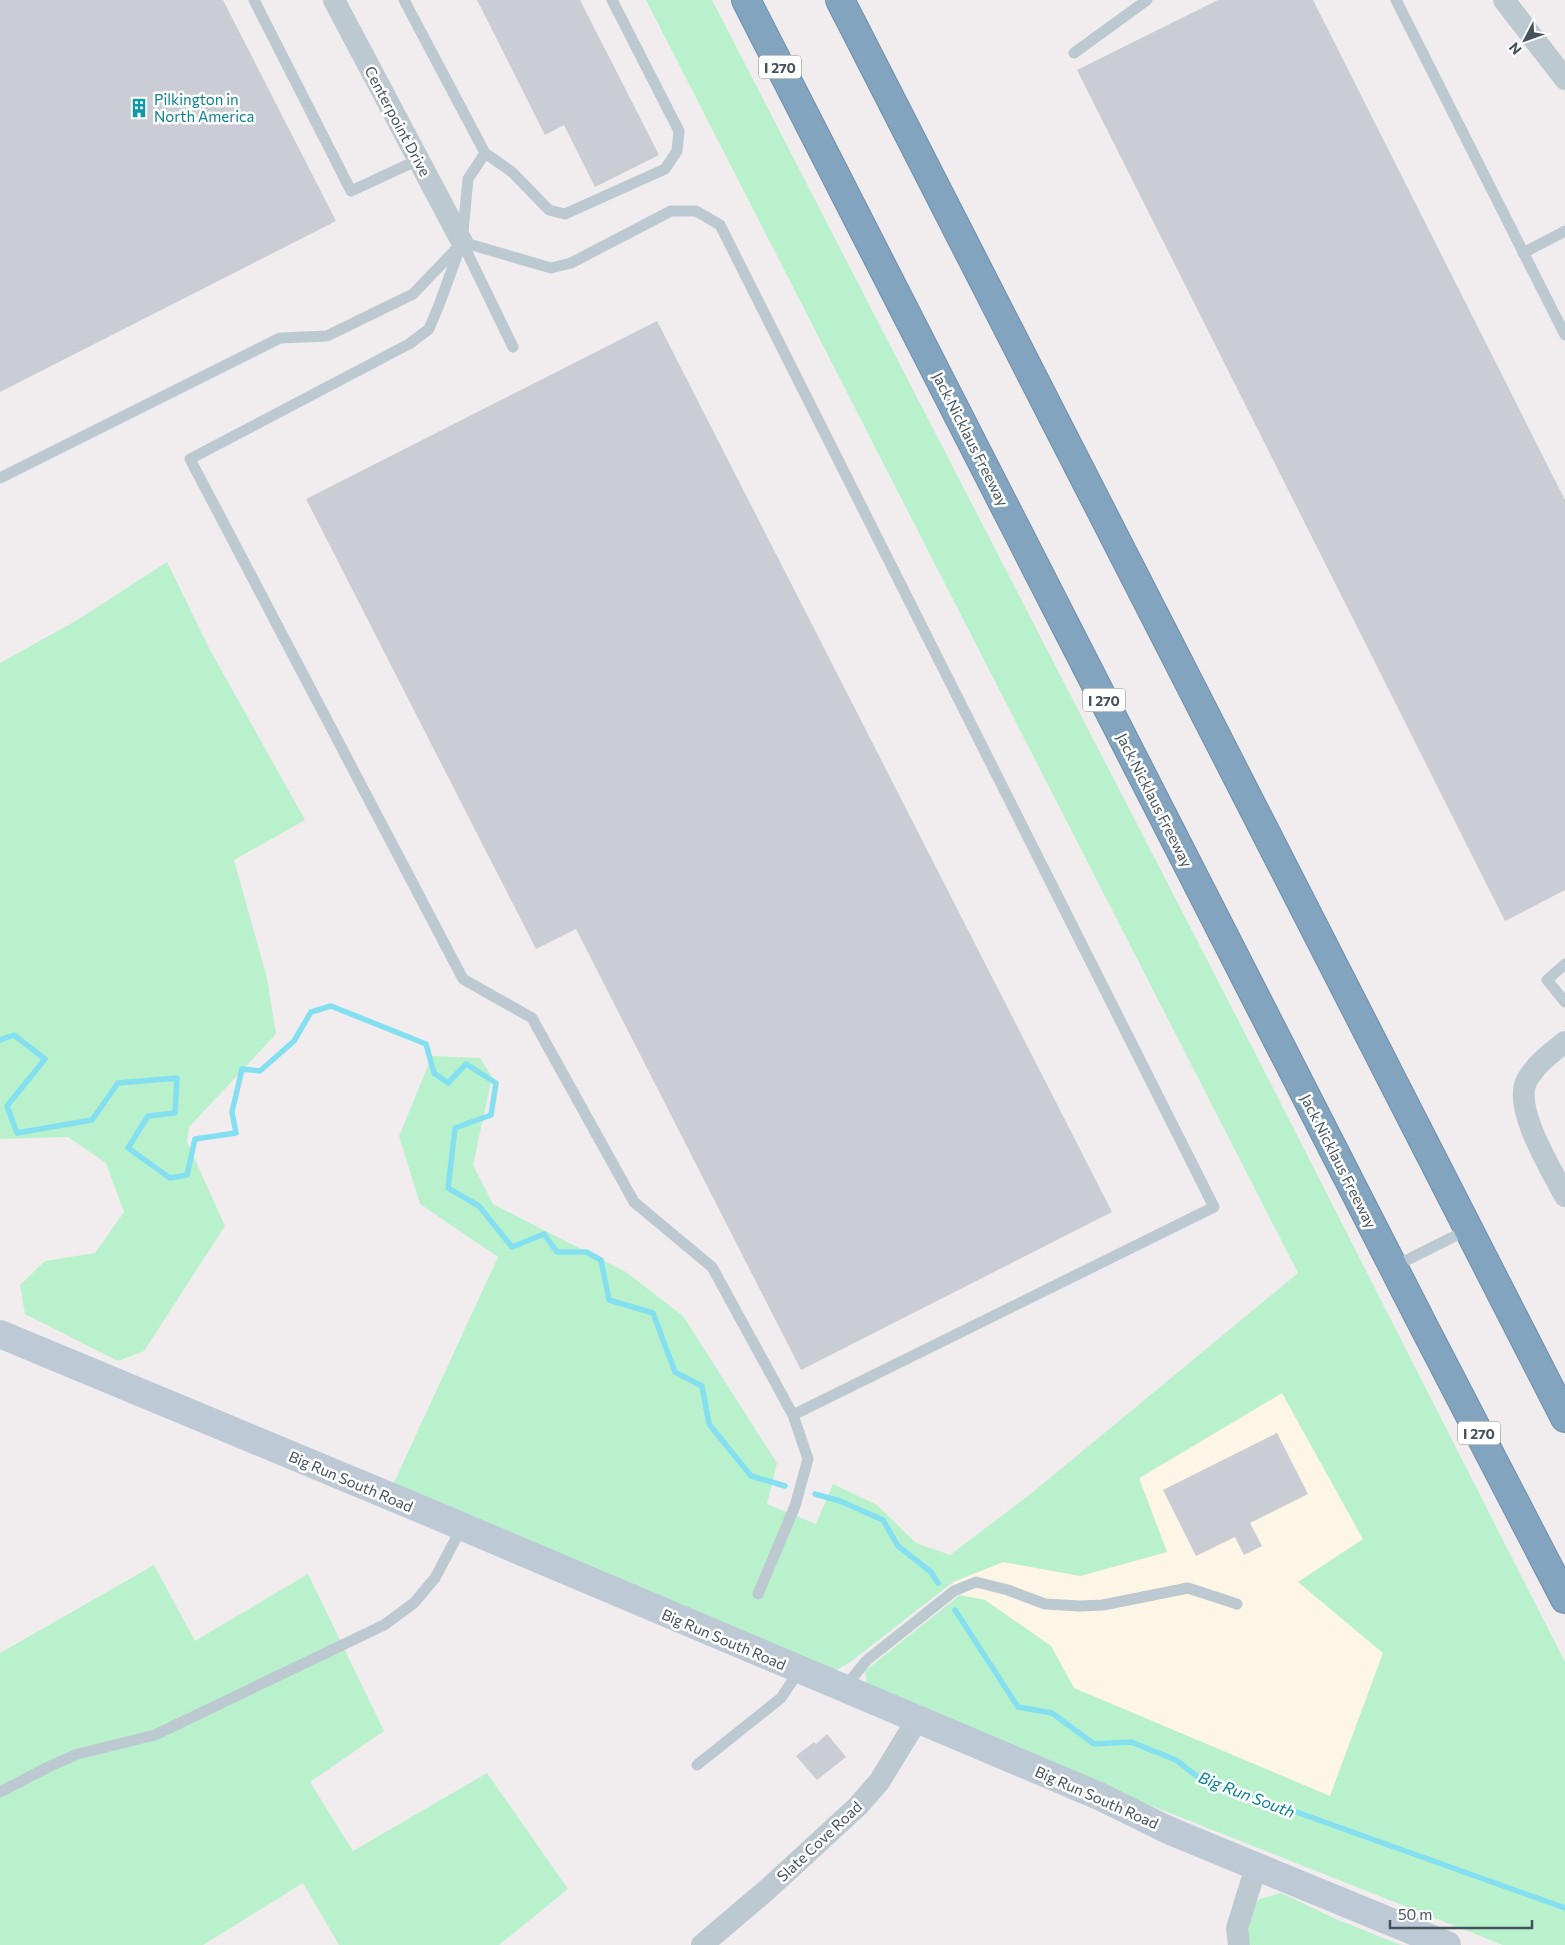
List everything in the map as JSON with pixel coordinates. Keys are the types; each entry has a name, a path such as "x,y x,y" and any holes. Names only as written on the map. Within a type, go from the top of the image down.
{"highway":[{"name":"Jack Nicklaus Freeway","path":"746,0 1565,1600"},
{"path":"840,0 1565,1418"}],"street":[{"name":"Centerpoint Drive","path":"334,0 462,242"},
{"path":"1504,0 1565,79"},
{"path":"1565,1042 1541,1062 1526,1082 1524,1102 1534,1135 1565,1196"},
{"name":"Big Run South Road","path":"0,1334 1099,1796 1168,1830 1447,1945"},
{"name":"Slate Cove Road","path":"702,1945 769,1888 858,1806 879,1782 917,1720"},
{"path":"1239,1945 1236,1928 1256,1867"}],"lane":[{"path":"254,0 351,191 418,160"},
{"path":"404,0 485,153 512,172 549,210 565,214 664,168 677,151 680,131 612,0"},
{"path":"1074,53 1147,0"},
{"path":"1396,0 1565,335"},
{"path":"485,153 468,179 462,242 428,329 409,344 190,459 463,979 532,1018 634,1202 712,1267 793,1416 808,1460 795,1506 758,1594"},
{"path":"462,242 551,268 571,263 671,210 696,211 720,225 1214,1206 793,1416"},
{"path":"1523,253 1565,231"},
{"path":"462,242 513,347"},
{"path":"0,478 280,338 327,336 413,294 462,242"},
{"path":"1565,964 1547,980 1565,1002"},
{"path":"1393,1267 1469,1229"},
{"path":"0,1792 78,1754 155,1735 384,1625 414,1603 436,1578 462,1527"},
{"path":"843,1689 867,1660 954,1591 976,1582 1008,1590 1045,1604 1103,1605 1188,1588 1237,1604"},
{"path":"697,1765 781,1698 799,1671"}],"shaded area":[{"path":"1282,1393 1363,1540 1298,1582 1383,1653 1330,1796 1073,1688 1051,1646 985,1600 960,1595 953,1582 1004,1562 1080,1576 1167,1552 1139,1479"}],"green space":[{"path":"646,0 712,0 1268,1078 1565,1662 1565,1945 1503,1945 1036,1760 867,1685 865,1671 960,1595 985,1600 1051,1646 1074,1688 1330,1796 1383,1653 1298,1582 1363,1539 1282,1393 1139,1478 1167,1552 1080,1576 1003,1562 953,1582 849,1663 829,1674 391,1489 498,1257 420,1204 399,1136 432,1056 480,1058 492,1077 473,1165 493,1204 626,1272 683,1316 777,1463 767,1504 816,1524 833,1484 877,1505 916,1543 950,1555 1033,1492 1298,1273"},
{"path":"167,562 209,648 305,820 234,860 267,978 276,1034 189,1127 187,1142 225,1226 144,1351 118,1361 25,1314 20,1285 45,1261 95,1253 124,1212 106,1163 68,1137 0,1139 0,663 79,619"},
{"path":"154,1565 195,1641 308,1574 384,1731 310,1782 353,1851 487,1773 568,1889 499,1945 339,1945 303,1883 203,1945 0,1945 0,1653"},
{"path":"1281,1893 1338,1920 1401,1945 1248,1945 1244,1934 1250,1907 1260,1899"}],"building":[{"name":"Pilkington in North America","path":"0,0 223,0 336,221 0,392"},
{"path":"477,0 580,0 659,155 595,187 564,125 545,135"},
{"path":"1218,0 1313,0 1565,500 1565,890 1505,921 1077,70"},
{"path":"657,321 1112,1212 801,1370 576,929 536,949 306,499"},
{"path":"1277,1433 1308,1494 1250,1523 1262,1546 1244,1555 1235,1537 1196,1556 1163,1490"},
{"path":"827,1734 846,1757 817,1780 796,1756 814,1742 816,1744"}],"waterway":[{"name":"Big Run South","path":"0,1040 14,1035 45,1059 7,1106 17,1133 92,1120 118,1083 177,1078 175,1113 148,1116 128,1148 170,1178 187,1175 195,1139 236,1133 232,1112 242,1069 260,1071 294,1041 311,1012 331,1006 426,1044 434,1073 448,1083 466,1064 496,1083 491,1115 455,1128 448,1188 479,1206 512,1247 544,1234 557,1252 586,1252 601,1260 609,1300 653,1313 675,1372 702,1386 709,1424 751,1476 785,1486"},
{"name":"Big Run South","path":"815,1494 840,1501 883,1520 898,1546 931,1572 938,1583"},
{"name":"Big Run South","path":"955,1610 1018,1707 1052,1713 1094,1744 1131,1742 1176,1760 1198,1777 1565,1908"}],"place":[{"name":"Pilkington in North America","path":"139,108"}]}
